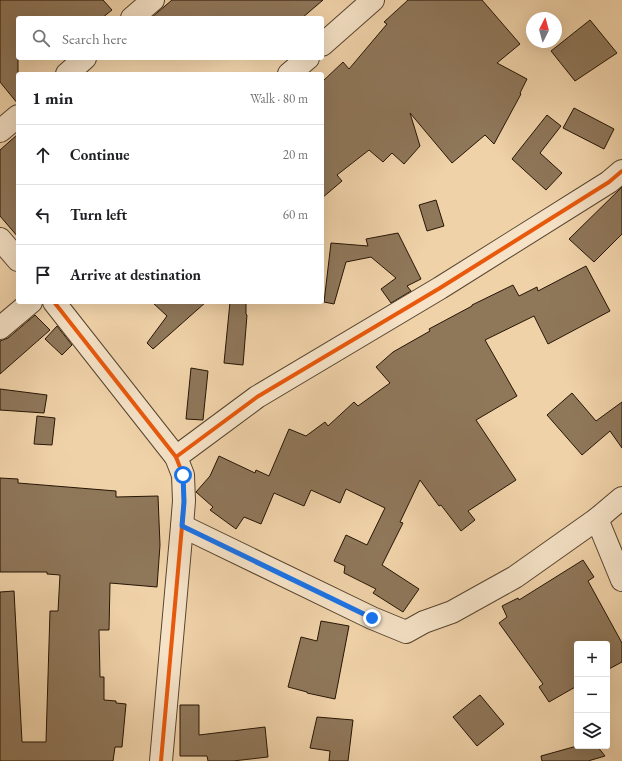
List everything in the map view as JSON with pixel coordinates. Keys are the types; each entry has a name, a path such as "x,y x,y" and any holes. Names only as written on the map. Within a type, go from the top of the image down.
{"street":[{"path":"134,16 153,0"},
{"path":"324,43 373,0"},
{"path":"68,72 83,60"},
{"path":"292,72 306,60"},
{"path":"0,131 16,118"},
{"path":"176,457 257,397 447,283 609,182 622,171"},
{"path":"0,239 16,258"},
{"path":"0,328 29,304"},
{"path":"56,304 176,457 183,475 184,502 161,761"},
{"path":"182,526 372,618 406,632 424,622 452,612 516,577 597,519 622,498"},
{"path":"597,519 622,580"}],"building":[{"path":"0,0 103,0 112,10 104,16 16,16 16,60 18,60 18,72 16,72 16,102 0,82"},
{"path":"172,0 323,0 304,16 153,16"},
{"path":"408,0 482,0 520,44 497,63 527,79 520,93 521,94 494,144 485,135 452,163 410,113 420,146 404,164 392,153 383,162 369,150 337,175 342,181 324,196 324,80 343,62 349,69 387,24 384,22"},
{"path":"590,20 617,53 575,81 551,51 555,48 562,48 562,42"},
{"path":"574,108 614,129 604,149 563,128"},
{"path":"547,115 561,126 540,153 562,173 546,190 512,159"},
{"path":"16,136 16,235 0,216 0,150"},
{"path":"622,187 622,234 594,262 569,239"},
{"path":"436,200 444,226 427,231 419,205"},
{"path":"398,233 421,279 407,286 411,291 391,303 381,289 396,278 371,257 346,262 334,304 324,302 331,243 368,246 366,239"},
{"path":"586,266 610,311 548,344 534,316 485,340 517,396 476,420 516,480 468,511 475,520 461,531 441,505 439,506 420,480 400,522 403,523 382,565 419,589 403,612 373,593 376,589 344,573 345,566 334,561 346,535 367,545 385,508 346,489 340,503 311,490 304,506 274,493 261,524 244,517 236,529 210,510 213,507 196,492 210,476 219,456 255,473 256,470 269,476 289,429 306,436 325,422 328,426 354,402 358,406 390,383 376,367 393,352 430,331 429,329 472,305 513,285 519,296 537,287 538,291"},
{"path":"154,304 204,304 153,349 147,343 167,316"},
{"path":"230,304 246,304 247,315 243,365 224,363"},
{"path":"35,315 50,330 0,374 0,341 8,338"},
{"path":"57,326 72,345 62,355 45,339"},
{"path":"191,368 208,371 203,420 186,419"},
{"path":"0,389 47,395 44,413 0,410"},
{"path":"572,393 596,421 622,402 622,448 610,431 582,455 547,415"},
{"path":"37,416 55,418 52,445 34,444"},
{"path":"0,478 18,479 18,483 116,491 116,497 158,496 160,545 157,587 110,583 109,630 99,630 100,677 104,677 104,700 126,704 122,747 115,747 113,761 0,761 0,592 14,591 22,742 46,742 50,611 58,611 60,575 47,574 47,572 0,572"},
{"path":"583,560 594,577 588,581 622,643 622,662 610,668 610,641 574,641 574,688 549,702 539,687 543,684 499,623 507,617 502,606 518,598 519,600"},
{"path":"321,621 349,626 335,699 288,687 301,637 317,641"},
{"path":"480,695 504,724 477,746 453,717"},
{"path":"180,705 199,705 199,735 265,727 268,757 233,761 208,761 207,756 180,756"},
{"path":"317,717 353,720 348,761 329,761 330,751 310,748"},
{"path":"574,747 574,749 599,749 605,756 588,761 542,761 541,756"}],"cycle path":[{"path":"176,457 257,397 440,288 609,182 622,171"},
{"path":"56,304 176,457 183,475 184,501 161,761"}],"route":[{"path":"183,475 184,502 182,526 372,618"}]}
